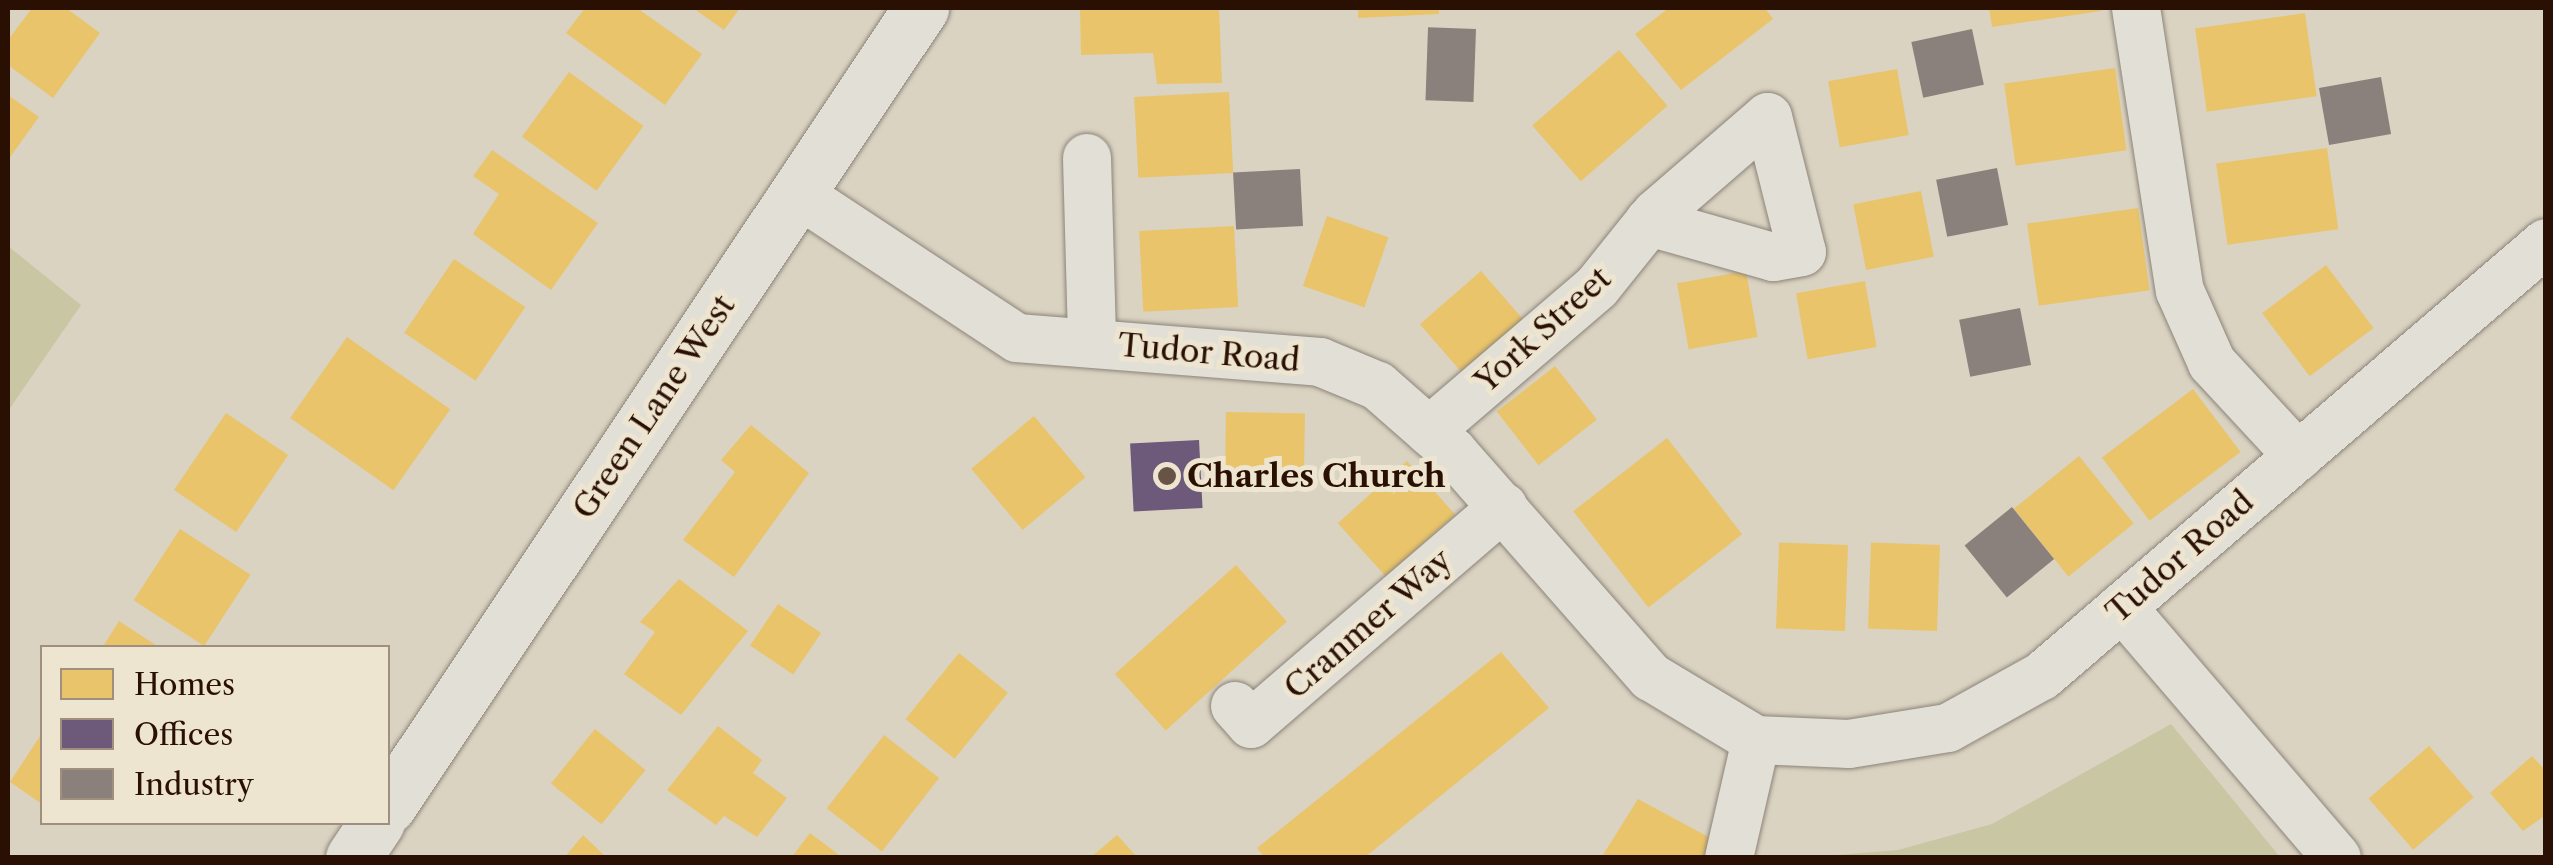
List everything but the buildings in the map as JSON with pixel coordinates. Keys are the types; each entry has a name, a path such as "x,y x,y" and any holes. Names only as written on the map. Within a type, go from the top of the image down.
{"street":[{"name":"Green Lane West","path":"390,803 921,8"},
{"path":"2136,8 2180,291 2212,363 2298,456"},
{"path":"1087,158 1092,342"},
{"name":"Tudor Road","path":"797,193 1017,338 1320,362 1378,386 1429,430 1651,677 1756,740 1849,744 1948,728 2042,676 2546,243"},
{"name":"York Street","path":"1429,430 1597,287 1649,222"},
{"name":"Cranmer Way","path":"1235,706 1252,724 1502,508"},
{"path":"2122,607 2337,858"},
{"path":"1729,858 1756,740"},
{"path":"354,858 375,825"}],"shaded area":[{"path":"8,246 81,305 8,411"},
{"path":"2171,724 2280,857 1812,857 1898,850 1992,824"}],"place":[{"name":"Charles Church","path":"1167,476"}]}
